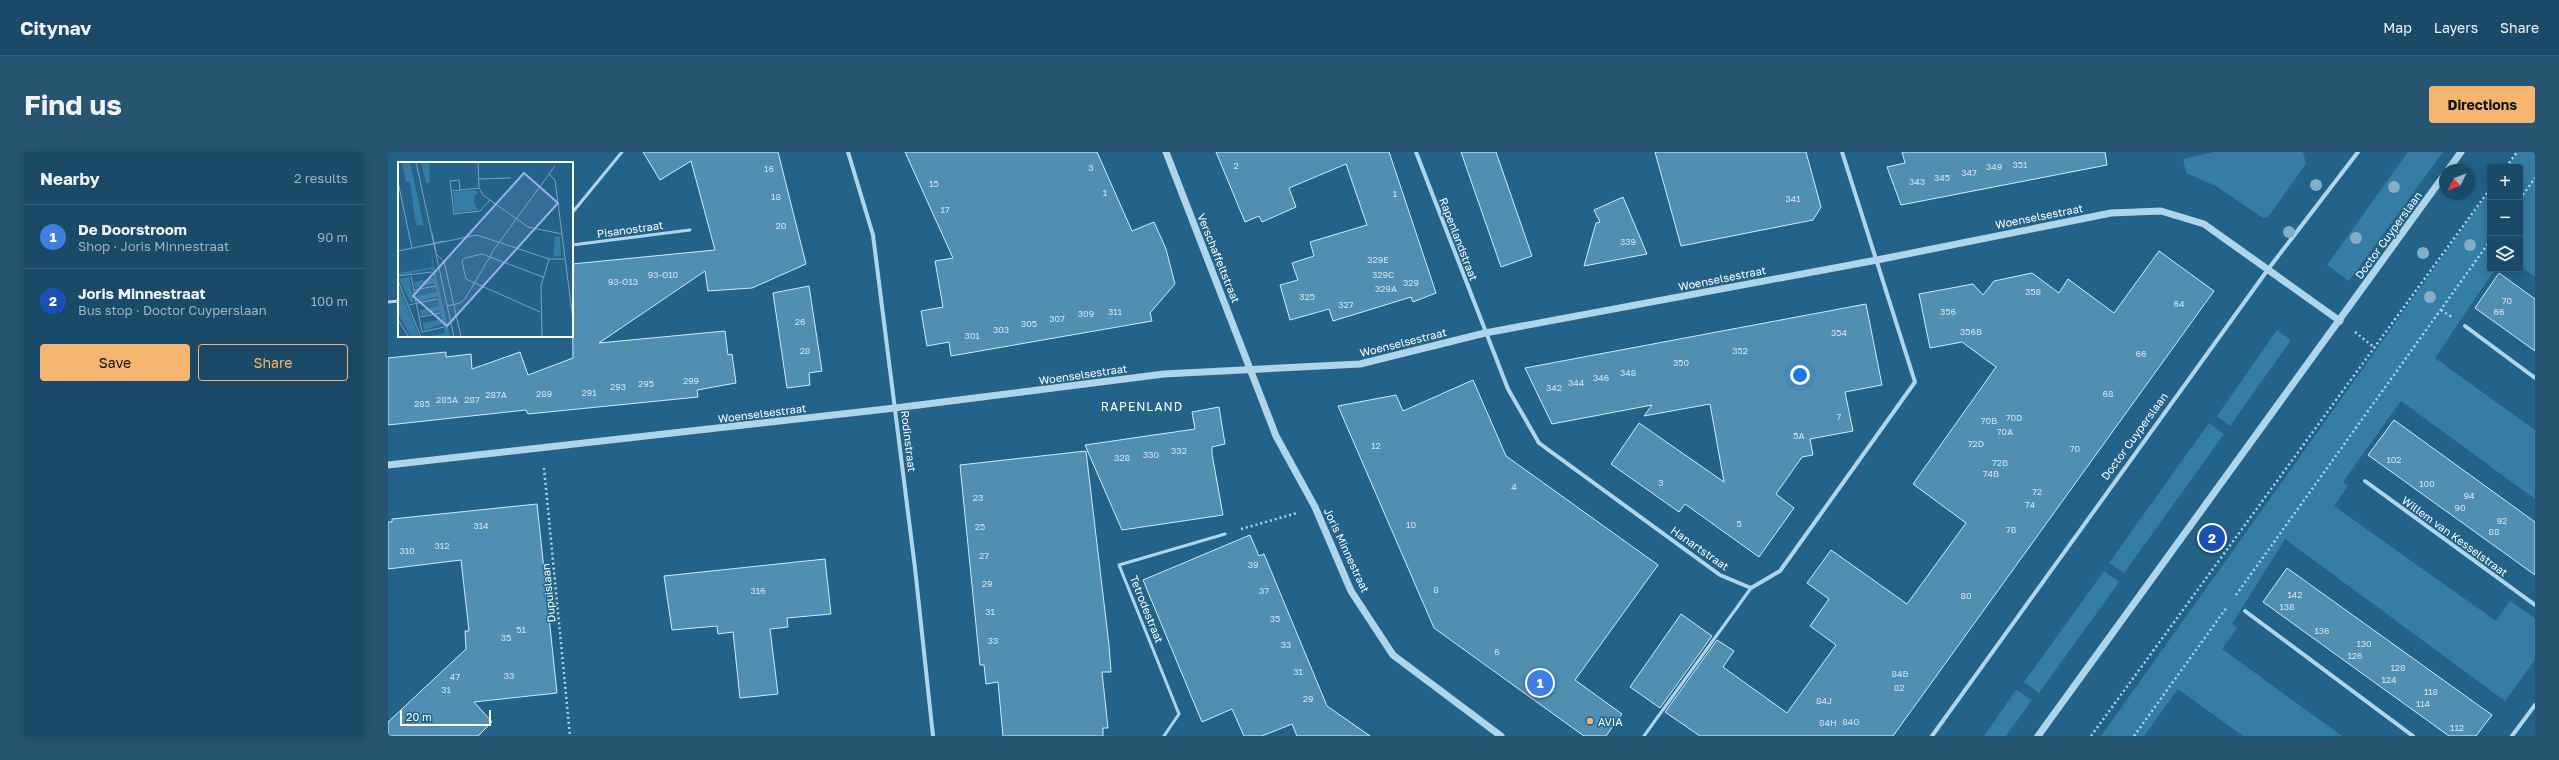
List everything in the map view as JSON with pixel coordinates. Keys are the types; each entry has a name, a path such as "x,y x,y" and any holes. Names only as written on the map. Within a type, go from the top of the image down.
{"street":[{"name":"Rodinstraat","path":"848,152 873,235 895,408 933,736"},
{"name":"Verschaffeltstraat","path":"1166,152 1252,371"},
{"name":"Rapenlandstraat","path":"1416,152 1485,333"},
{"path":"1751,588 1780,571 1915,382 1878,260 1842,152"},
{"name":"Doctor Cuyperslaan","path":"1932,736 2269,268 2358,152"},
{"path":"2452,164 2461,152"},
{"name":"Doctor Cuyperslaan","path":"2038,736 2439,182"},
{"name":"Woenselsestraat","path":"388,465 542,449 895,408 1164,374 1252,371 1360,364 1485,333 1878,260 2111,213 2161,211 2204,224 2269,268 2340,321"},
{"path":"2465,326 2535,378"},
{"name":"Hanartstraat","path":"1485,333 1508,389 1539,443 1720,575 1751,588"},
{"name":"Joris Minnestraat","path":"1252,371 1276,436 1315,507 1351,591 1393,655 1501,736"},
{"name":"Willem van Kesselstraat","path":"2365,482 2535,605"},
{"path":"2245,611 2413,736"},
{"path":"2512,736 2535,705"}],"lane":[{"path":"573,212 622,152"},
{"name":"Pisanostraat","path":"573,245 690,230"},
{"path":"388,302 398,301"},
{"name":"Tetrodestraat","path":"1164,736 1179,714 1120,565 1225,534"},
{"path":"1644,736 1751,588"}],"path":[{"path":"2508,164 2517,152"},
{"path":"2523,195 2535,178"},
{"path":"2091,736 2487,193"},
{"path":"2134,736 2487,245"},
{"path":"2340,321 2375,348"},
{"name":"Dupuislaan","path":"542,449 570,736"},
{"path":"1225,534 1315,507"}],"shaded area":[{"path":"2214,152 2303,152 2306,164 2268,217 2263,218 2216,186 2186,173 2183,159"},
{"path":"2408,152 2443,152 2349,281 2327,265"},
{"path":"2517,152 2535,152 2535,277 2523,268 2523,164 2509,164"},
{"path":"2487,194 2487,272 2493,272 2435,358 2535,430 2535,499 2401,401 2343,482 2348,486 2334,506 2496,621 2510,601 2535,618 2535,660 2505,701 2285,539 2232,624 2237,628 2222,649 2342,736 2243,736 2178,689 2144,736 2101,736"},
{"path":"2277,330 2291,340 2230,426 2217,416"},
{"path":"2209,423 2224,434 2124,573 2109,563"},
{"path":"2104,571 2119,582 2039,693 2024,682"},
{"path":"2016,690 2032,700 2006,736 1984,736"}],"building":[{"path":"643,152 778,152 806,264 752,288 708,291 705,271 599,343 725,331 728,355 732,354 736,383 697,390 698,397 528,414 526,410 388,425 388,358 446,352 446,357 471,354 472,369 520,352 528,375 573,358 573,264 715,250 691,161 660,180"},
{"path":"905,152 1097,152 1132,231 1154,222 1166,249 1175,284 1150,313 1152,321 951,356 949,342 927,346 921,311 943,307 935,261 953,258"},
{"path":"1216,152 1389,152 1436,293 1413,302 1411,297 1333,321 1329,309 1290,320 1280,285 1298,280 1292,263 1314,256 1310,242 1367,225 1346,164 1289,188 1296,207 1262,222 1259,216 1245,222"},
{"path":"1461,152 1496,152 1532,256 1501,267"},
{"path":"1655,152 1806,152 1821,207 1813,220 1681,246"},
{"path":"1902,152 2105,152 2107,165 1901,205 1887,167 1905,163"},
{"path":"1623,197 1647,254 1584,266 1596,223 1600,222 1594,210"},
{"path":"2159,251 2214,291 1893,736 1700,736 1665,712 1717,640 1734,651 1723,667 1787,713 1836,645 1810,626 1829,599 1807,583 1831,550 1907,604 1966,523 1913,484 1996,367 1962,342 1930,348 1919,294 1973,284 1983,295 1994,281 2032,273 2059,293 2068,279 2114,313"},
{"path":"2499,273 2535,299 2535,351 2475,308"},
{"path":"809,286 822,371 809,373 810,385 787,388 773,293"},
{"path":"1866,304 1882,385 1845,392 1853,431 1810,439 1813,455 1802,457 1776,494 1794,508 1759,557 1685,504 1679,512 1611,464 1639,423 1724,482 1710,404 1644,416 1652,405 1552,424 1525,368"},
{"path":"1473,380 1506,456 1658,565 1575,680 1622,714 1606,736 1584,736 1434,628 1338,406 1396,395 1403,411"},
{"path":"1219,407 1225,444 1212,447 1212,454 1223,515 1122,530 1085,445 1195,429 1192,412"},
{"path":"2394,420 2535,522 2535,575 2368,455"},
{"path":"1086,451 1109,645 1111,672 1102,672 1108,728 1103,728 1103,736 1003,736 998,682 986,684 984,665 980,665 960,465"},
{"path":"537,504 557,693 474,702 492,722 478,736 388,736 388,722 466,649 465,631 469,631 461,560 388,569 388,522 392,522 392,519"},
{"path":"1250,535 1259,556 1264,554 1327,706 1370,736 1297,736 1292,724 1262,736 1244,736 1232,709 1202,722 1143,580"},
{"path":"825,559 831,614 787,618 788,627 770,629 778,694 740,698 733,632 718,634 717,626 672,630 664,576"},
{"path":"2287,568 2492,715 2476,736 2449,736 2263,602"},
{"path":"1681,614 1712,636 1660,708 1630,687"}],"place":[{"name":"Joris Minnestraat","path":"2212,538"},
{"name":"De Doorstroom","path":"1540,683"},
{"name":"AVIA","path":"1590,721"}],"district":[{"name":"RAPENLAND","path":"1142,406"}]}
